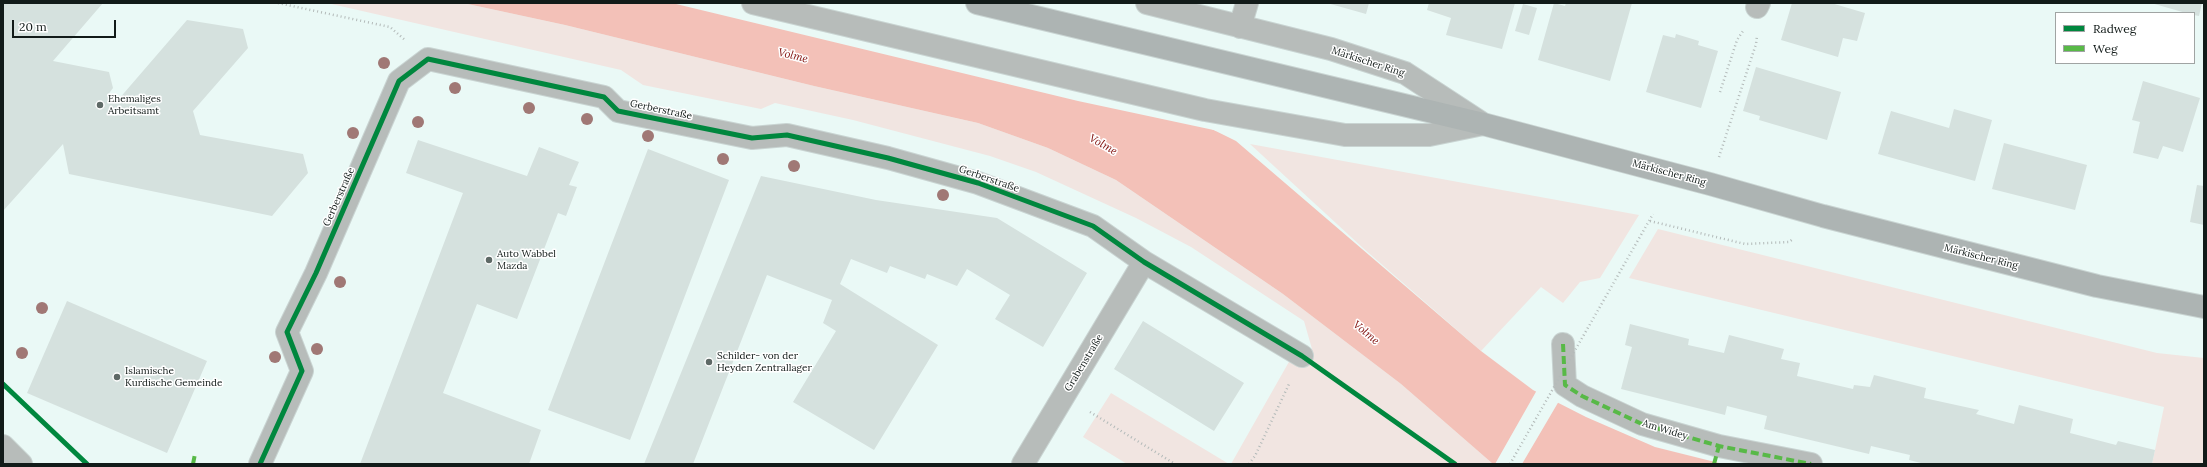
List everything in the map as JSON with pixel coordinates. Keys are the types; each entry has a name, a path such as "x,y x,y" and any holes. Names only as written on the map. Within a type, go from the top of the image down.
{"main road":[{"path":"977,3 1483,124"},
{"name":"Märkischer Ring","path":"1483,124 1710,184 1823,216 2097,286 2204,307"}],"street":[{"path":"753,3 1205,110 1345,135 1429,135 1483,124"},
{"name":"Märkischer Ring","path":"1147,3 1331,49 1406,73 1483,124"},
{"path":"1240,27 1247,3"},
{"name":"Gerberstraße","path":"260,464 302,371 287,332 316,273 399,81 428,59 604,97 618,111 752,138 787,135 888,158 970,181 1093,226 1144,262 1302,356"},
{"name":"Grabenstraße","path":"1023,464 1144,262"},
{"name":"Am Widey","path":"1563,344 1565,385 1582,396 1642,424 1719,446 1811,464"},
{"path":"3,446 21,464"}],"path":[{"path":"278,3 390,27 428,59"},
{"path":"1710,184 1756,44 1758,5"},
{"path":"1720,92 1737,40"},
{"path":"1510,464 1653,214"},
{"path":"1650,221 1745,244 1788,242 1823,216"},
{"path":"1249,464 1256,456 1302,356"},
{"path":"1090,412 1175,464"}],"shaded area":[{"path":"327,3 463,3 565,25 814,86 978,123 1048,148 1116,180 1283,294 1401,384 1493,464 1231,464 1290,360 1312,349 1304,321 1191,247 1136,218 1036,172 990,156 853,120 775,103 761,109 643,85 621,70"},
{"path":"1250,144 1639,215 1600,278 1580,282 1563,303 1541,287 1481,351 1363,248"},
{"path":"1658,229 2157,353 2204,358 2204,464 2152,464 2164,407 1629,278"},
{"path":"1111,393 1229,464 1127,464 1083,437"}],"water":[{"name":"Volme","path":"463,3 842,3 1096,72 1236,141 1481,351 1533,390 1586,417 1655,447 1723,464 1493,464 1401,384 1283,294 1116,180 1048,148 978,123 814,86 565,25"}],"pier":[{"path":"672,3 847,3 1097,70 1223,132 1078,101"},
{"path":"1537,390 1559,401 1522,464 1495,464"}],"building":[{"name":"Ehemaliges Arbeitsamt","path":"3,3 103,3 53,61 109,72 113,88 107,96 118,100 187,20 243,29 248,48 193,111 200,135 303,154 308,173 272,216 69,174 63,144 3,211"},
{"path":"1327,3 1369,3 1366,14"},
{"path":"1429,3 1515,3 1502,49 1446,35 1451,18 1427,10"},
{"path":"1554,3 1565,6 1566,3 1632,3 1610,81 1538,60"},
{"path":"1792,3 1831,3 1865,13 1857,41 1843,38 1838,57 1781,40"},
{"path":"2151,3 2202,3 2199,16 2195,15 2195,12 2182,12"},
{"path":"1523,4 1537,8 1529,35 1515,31"},
{"path":"1676,34 1699,41 1698,45 1718,51 1701,108 1646,92 1663,35 1675,38"},
{"path":"1756,67 1841,92 1827,140 1759,120 1760,116 1743,111"},
{"path":"2143,81 2200,98 2183,152 2163,146 2158,159 2133,153 2140,122 2132,120"},
{"path":"1954,109 1992,120 1975,181 1878,154 1891,111 1949,128"},
{"name":"Auto Wabbel Mazda","path":"418,140 527,176 539,147 579,162 569,185 577,187 566,216 558,213 517,319 477,304 443,393 541,430 529,464 360,464 463,193 406,173"},
{"path":"2004,143 2087,165 2075,210 1992,189"},
{"path":"648,149 729,180 630,440 548,410"},
{"path":"761,176 876,200 997,218 1087,273 1043,347 995,319 1010,295 967,269 957,286 927,274 925,279 890,266 887,273 851,259 840,284 938,345 874,450 793,402 836,331 823,323 832,300 767,275 693,464 644,464"},
{"path":"2197,185 2204,186 2204,225 2190,222"},
{"name":"Islamische Kurdische Gemeinde","path":"67,301 207,361 167,453 27,393"},
{"path":"1143,321 1244,383 1214,431 1114,369"},
{"path":"1630,324 1689,339 1688,345 1724,353 1729,335 1784,349 1781,359 1800,363 1797,376 1853,389 1854,385 1870,387 1874,375 1926,388 1924,398 1979,410 1976,414 2014,424 2019,405 2073,419 2070,433 2116,445 2118,441 2155,450 2152,464 1925,464 1909,460 1910,455 1871,446 1869,454 1764,429 1767,416 1727,406 1725,415 1621,389 1632,347 1625,345"}],"marked path":[{"path":"1563,344 1565,385 1582,396 1642,424 1719,446 1811,464"},
{"path":"1714,464 1719,446"},
{"path":"193,464 195,454"}],"cycle path":[{"path":"260,464 302,371 287,332 316,273 399,81 428,59 604,97 618,111 752,138 787,135 888,158 978,183 1093,226 1144,262 1302,356 1455,464"},
{"path":"3,384 87,464"}],"place":[{"name":"Ehemaliges Arbeitsamt","path":"100,105"},
{"name":"Auto Wabbel Mazda","path":"489,260"},
{"name":"Schilder- von der Heyden Zentrallager","path":"709,362"},
{"name":"Islamische Kurdische Gemeinde","path":"117,377"}]}
